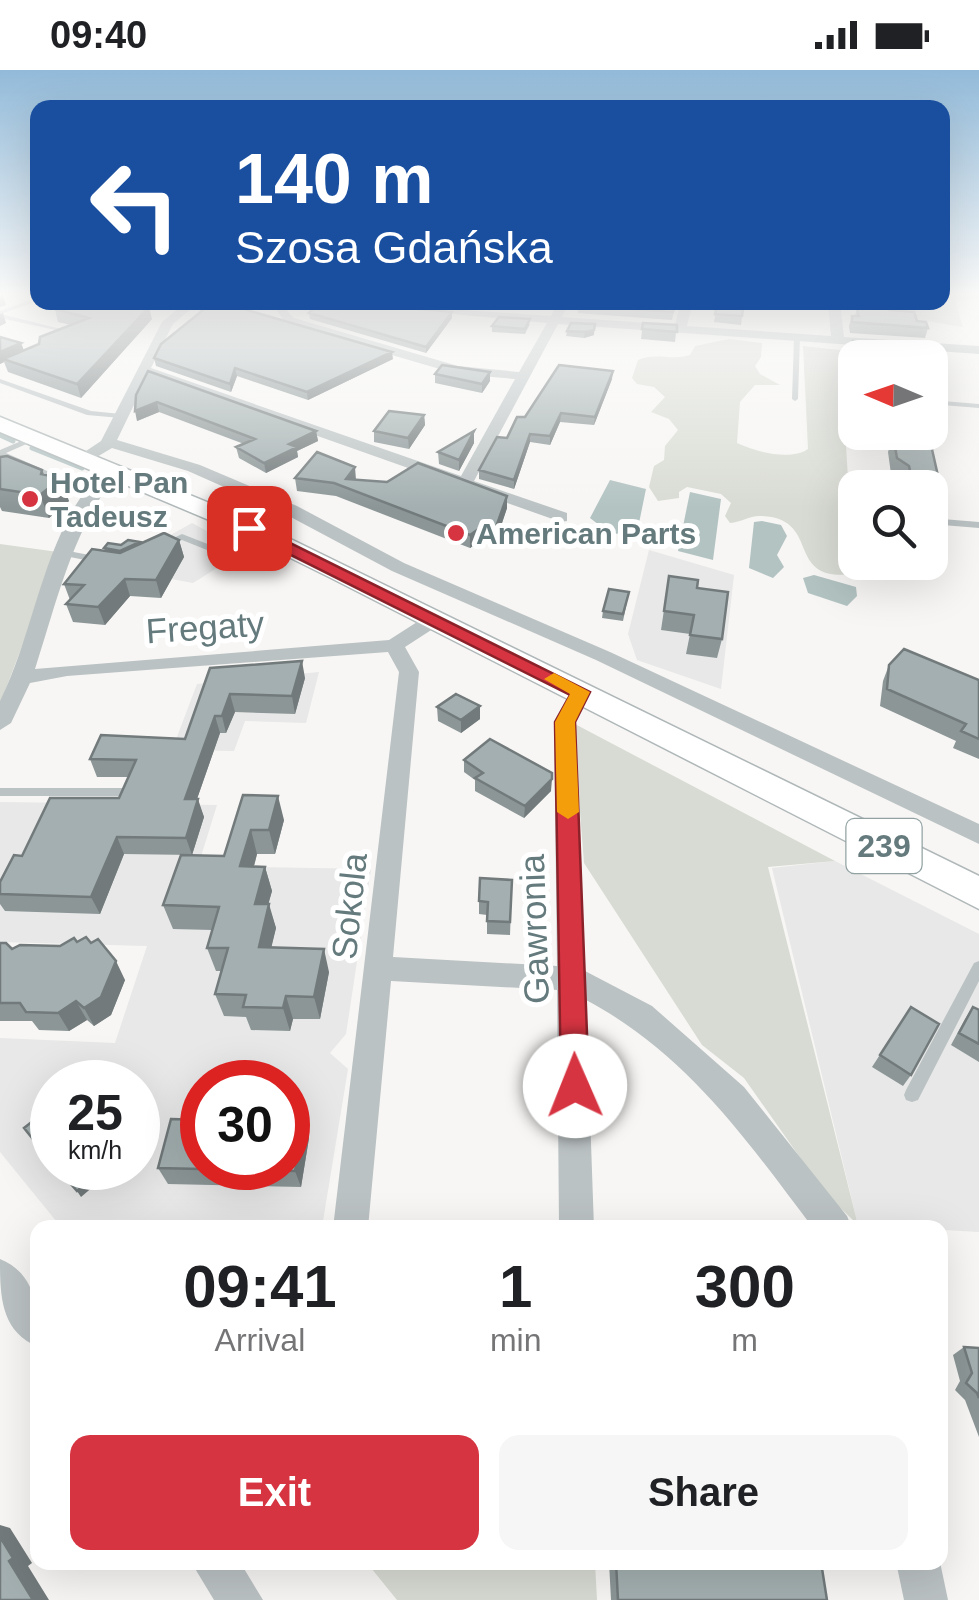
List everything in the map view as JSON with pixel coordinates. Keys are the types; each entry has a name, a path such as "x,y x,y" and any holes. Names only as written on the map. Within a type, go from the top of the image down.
{"main road":[{"name":"239","path":"0,424 85,458 111,456 979,894"}],"street":[{"path":"0,723 22,678 63,554 111,456 121,416 146,364"},
{"path":"438,364 521,376"},
{"path":"465,483 527,364"},
{"path":"144,370 562,518"},
{"path":"111,456 194,468 291,510 398,567 603,656 979,835"},
{"path":"394,646 435,618"},
{"name":"Fregaty","path":"22,678 67,670 394,646"},
{"name":"Sokola","path":"351,1220 408,672 394,646"},
{"name":"Gawronia","path":"576,1220 574,980 565,722 580,692"},
{"path":"378,968 574,980 642,1015 732,1097 829,1220"},
{"path":"0,1277 30,1317"},
{"path":"219,1570 241,1600"},
{"path":"920,1570 926,1600"}],"lane":[{"path":"796,399 797,364"},
{"path":"0,381 90,414 121,416"},
{"path":"948,403 979,406"},
{"path":"36,438 0,454 92,494"},
{"path":"948,522 979,525"},
{"path":"153,550 182,537 220,552"},
{"path":"63,554 109,562"},
{"path":"0,792 128,792"},
{"path":"912,1095 979,967"}],"shaded area":[{"path":"637,364 756,364 760,374 780,385 755,385 740,402 737,443 773,454 792,454 808,449 804,364 838,364 838,450 846,450 848,470 838,470 838,574 818,569 792,528 781,520 758,516 730,523 725,516 731,503 721,494 687,487 679,492 679,498 658,501 649,487 654,466 664,460 665,446 678,430 669,419 651,412 665,397 654,387 637,384 632,378"},
{"path":"610,480 646,489 638,528 612,535 590,518"},
{"path":"690,492 721,499 713,560 678,551"},
{"path":"754,522 781,525 787,536 777,555 784,567 773,578 749,568"},
{"path":"192,523 244,551 193,583 112,568"},
{"path":"0,544 58,552 0,704"},
{"path":"649,550 734,575 721,689 637,660 628,634"},
{"path":"814,575 856,587 857,596 847,606 808,593 803,578"},
{"path":"319,672 306,723 245,721 234,751 172,750 197,684"},
{"path":"573,723 835,861 768,867 857,1220 825,1193 744,1078 702,1045 584,863"},
{"path":"0,802 217,805 198,866 371,869 346,1034 330,1053 348,1069 323,1220 55,1220 31,1190 160,1190 160,1060 30,1060 30,1189 0,1152 0,1038 115,1043 147,946 0,942"},
{"path":"835,861 979,934 979,1232 948,1230 948,1220 857,1220 772,868"},
{"path":"373,1570 595,1570 597,1600 397,1600"}],"building":[{"path":"19,364 95,364 77,384"},
{"path":"173,364 366,364 307,392 235,368 230,384"},
{"path":"442,365 490,372 482,384 435,374"},
{"path":"559,365 613,371 595,417 561,413 550,436 530,434 514,480 479,470 497,437 507,438 517,417 525,417"},
{"path":"148,371 316,431 289,444 297,447 264,463 236,447 255,439 157,402 135,411 136,395"},
{"path":"389,411 424,415 408,438 374,431"},
{"path":"474,431 459,460 438,452"},
{"path":"896,450 932,450 937,470 910,470 897,458"},
{"path":"317,452 355,467 346,479 387,482 418,463 507,496 495,530 483,526 470,535 334,483 295,478"},
{"path":"7,456 42,470 41,474 61,478 40,495 0,489 0,457"},
{"path":"164,533 179,540 156,580 125,579 98,607 66,604 84,585 64,584 92,549 120,553"},
{"path":"128,540 140,542 120,551 104,548 108,543 121,545"},
{"path":"669,576 698,580 697,588 728,592 722,639 690,635 694,615 664,611"},
{"path":"609,589 629,592 623,614 603,611"},
{"path":"904,649 979,680 979,739 961,731 966,724 887,689 889,665"},
{"path":"302,661 292,696 230,694 222,716 215,716 185,799 198,799 186,838 117,837 91,897 0,894 0,882 14,855 22,856 50,798 119,798 136,760 90,759 101,735 185,739 210,668"},
{"path":"456,694 480,706 461,720 437,707"},
{"path":"490,739 552,773 552,779 525,806 475,778 483,773 464,760"},
{"path":"243,795 278,796 269,830 251,830 240,866 265,867 255,904 269,904 259,947 324,949 314,997 286,996 283,1008 243,1007 246,995 215,994 228,948 207,948 219,907 163,905 181,855 224,856"},
{"path":"480,878 512,880 510,922 487,921 488,902 479,901"},
{"path":"86,937 91,943 98,939 116,961 101,997 84,1008 76,1001 58,1013 26,1012 20,1003 0,1003 0,943 12,949 20,945 60,946"},
{"path":"911,1007 939,1024 911,1075 880,1055"},
{"path":"973,1007 979,1010 979,1044 959,1033"},
{"path":"171,1119 180,1119 180,1168 160,1168"},
{"path":"964,1347 979,1348 979,1398 966,1383 972,1373"},
{"path":"0,1537 13,1558 9,1561 33,1600 0,1600"},
{"path":"616,1570 822,1570 827,1600 618,1600"}],"waterway":[{"path":"0,435 13,441"},
{"path":"32,448 82,468"}],"slow traffic":[{"path":"554,679 580,692 565,722 568,812"}],"place":[{"name":"Hotel Pan Tadeusz","path":"30,499"},
{"name":"American Parts","path":"456,533"}],"route":[{"path":"249,528 580,692 565,722 575,1086"}]}
